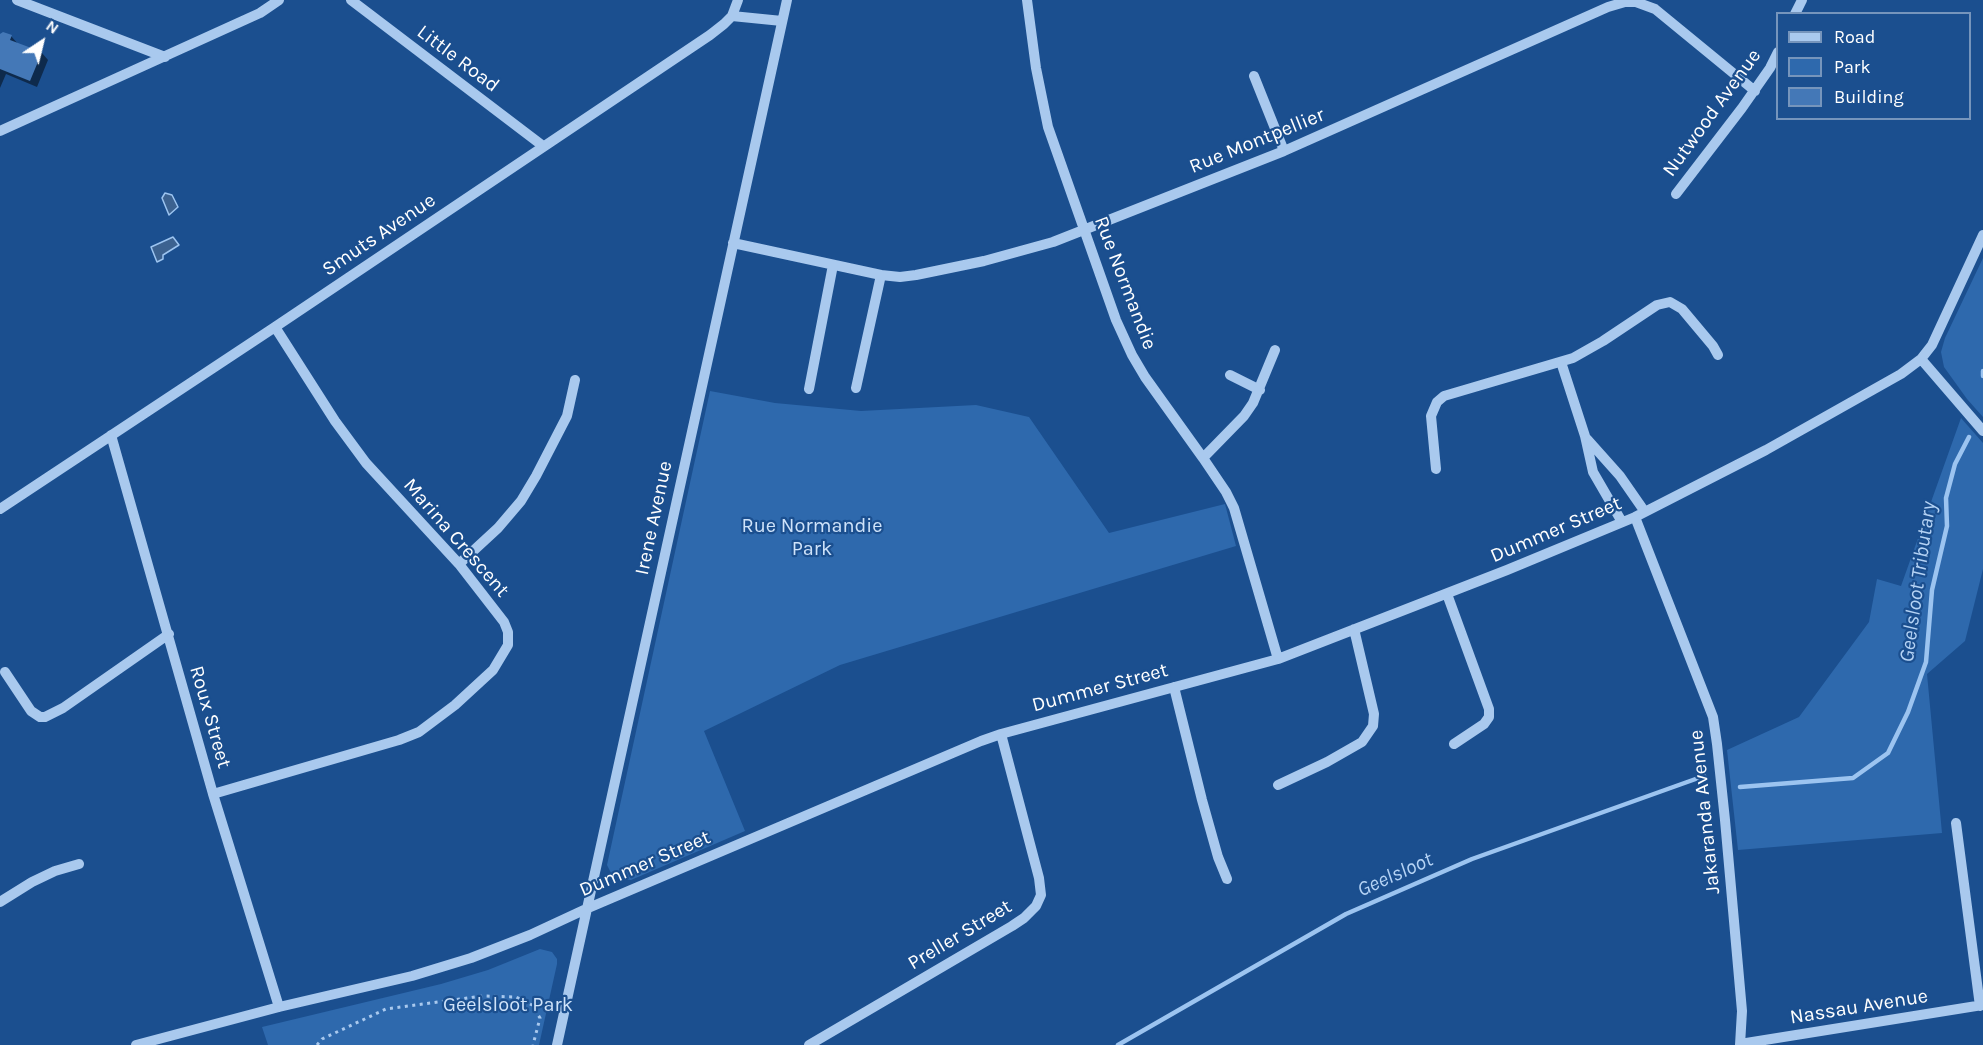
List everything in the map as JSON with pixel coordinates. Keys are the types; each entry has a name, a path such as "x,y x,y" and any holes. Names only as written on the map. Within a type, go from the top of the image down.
{"street":[{"path":"17,0 165,57"},
{"path":"0,131 260,13 279,0"},
{"name":"Little Road","path":"351,0 543,146"},
{"path":"738,0 732,16 783,21"},
{"name":"Irene Avenue","path":"556,1045 787,0"},
{"name":"Rue Normandie","path":"1027,0 1036,68 1048,127 1116,320 1131,355 1226,492 1234,508 1278,658"},
{"name":"Rue Montpellier","path":"733,243 881,275 900,277 984,261 1053,242 1284,152 1608,7 1625,2 1636,2 1655,9 1755,91"},
{"name":"Smuts Avenue","path":"0,509 710,35 732,16"},
{"name":"Nutwood Avenue","path":"1676,194 1755,91 1776,56"},
{"path":"1254,76 1284,152"},
{"name":"Dummer Street","path":"136,1045 279,1007 412,976 471,958 1002,734 1278,658 1447,594 1622,522 1766,450 1901,374 1921,360 1932,345 1983,235"},
{"path":"809,389 833,264"},
{"path":"856,388 881,275"},
{"path":"1436,469 1431,416 1437,402 1444,396 1561,362 1587,351 1664,302 1670,302 1682,309 1718,355"},
{"name":"Marina Crescent","path":"213,794 399,740 419,732 493,670 508,645 508,632 504,622 459,564 366,464 334,421 275,327"},
{"path":"1203,458 1244,416 1260,390 1275,350"},
{"path":"1921,360 1983,431"},
{"path":"1561,362 1585,436 1593,472 1622,522"},
{"path":"1230,375 1260,390"},
{"path":"459,564 498,528 520,501 536,476 567,417 575,380"},
{"name":"Roux Street","path":"111,435 213,794 279,1007"},
{"name":"Jakaranda Avenue","path":"1585,436 1620,476 1640,514 1713,717 1718,744 1742,1011 1740,1044"},
{"path":"1447,594 1489,709 1489,717 1484,724 1454,744"},
{"path":"1278,785 1327,762 1362,742 1373,726 1374,714 1354,629"},
{"path":"5,672 31,711 40,717 45,717 63,708 169,634"},
{"path":"1174,687 1202,800 1218,857 1227,879"},
{"name":"Preller Street","path":"808,1045 1012,926 1036,906 1041,895 1039,878 1002,734"},
{"path":"1956,823 1981,1006"},
{"path":"0,902 55,871 80,864"},
{"name":"Nassau Avenue","path":"1740,1044 1981,1006"}],"path":[{"path":"317,1045 322,1040 386,1009 483,996 516,997 532,1005 540,1018 533,1045"}],"green space":[{"path":"1983,258 1983,417 1944,367 1941,352 1945,338"},
{"name":"Rue Normandie Park","path":"710,391 775,403 861,411 976,405 1029,417 1109,533 1225,504 1236,546 840,665 704,731 745,831 631,880 619,879 611,873 607,865"},
{"path":"1961,418 1983,443 1983,569 1965,641 1927,674 1942,833 1738,850 1727,750 1799,717 1869,622 1877,579 1901,586"},
{"name":"Geelsloot Park","path":"540,949 552,952 557,959 557,964 539,1045 268,1045 262,1027 441,984 488,970"}],"shaded area":[{"path":"165,193 172,195 178,207 169,215 162,198"},
{"path":"173,237 179,245 163,255 163,259 157,262 151,247"}],"building":[{"path":"3,32 12,35 10,40 42,52 30,81 0,69 0,34"}],"waterway":[{"name":"Geelsloot Tributary","path":"1983,371 1983,376"},
{"name":"Geelsloot Tributary","path":"1740,787 1853,778 1888,753 1908,712 1926,662 1932,590 1947,526 1946,498 1955,464 1969,437"},
{"name":"Geelsloot","path":"1118,1045 1346,914 1472,859 1704,776"}]}
